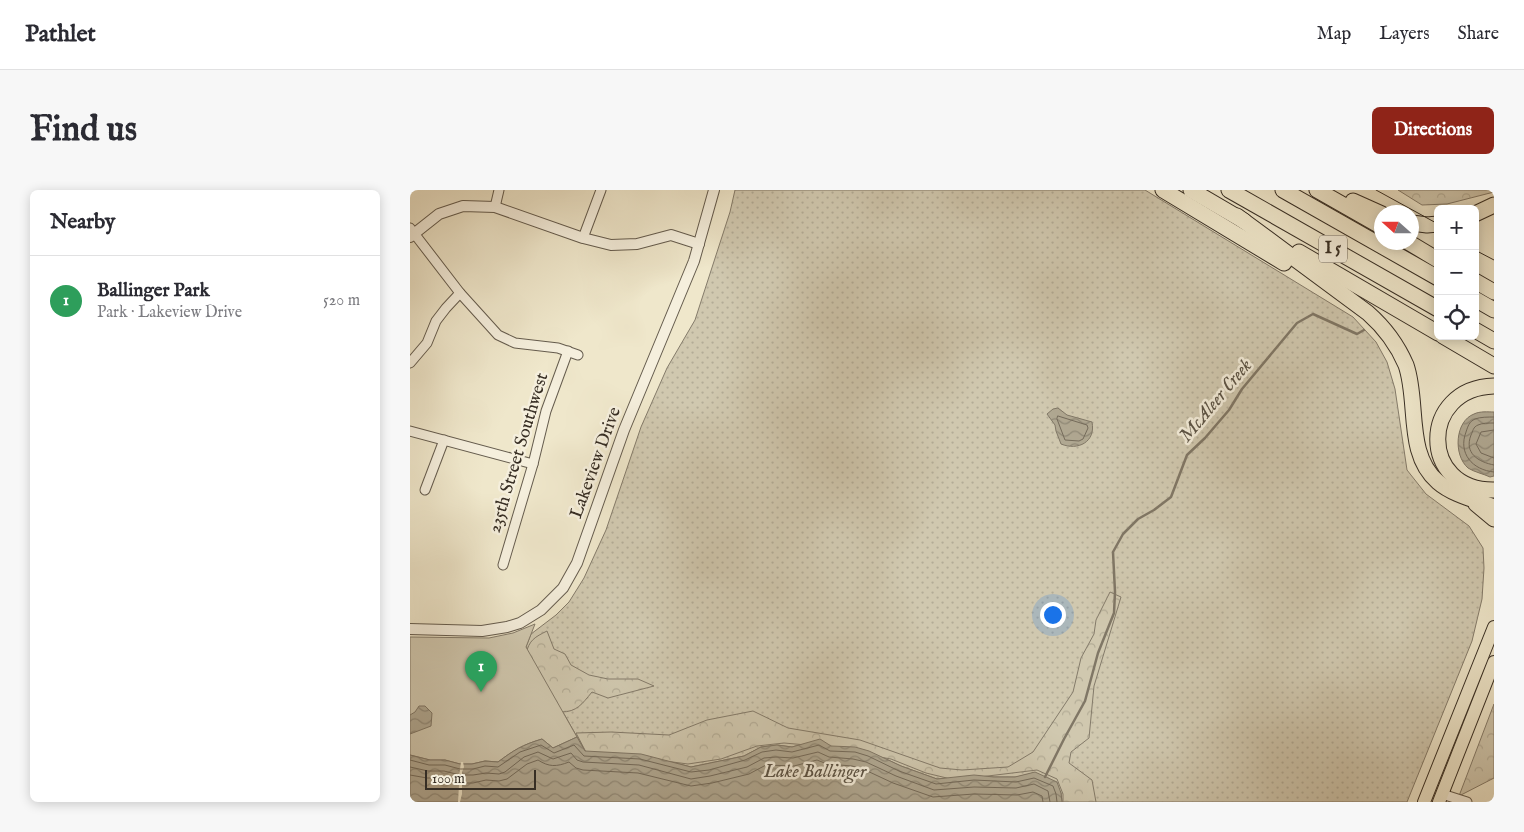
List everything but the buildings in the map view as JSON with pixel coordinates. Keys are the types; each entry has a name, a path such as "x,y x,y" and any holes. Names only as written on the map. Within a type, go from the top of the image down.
{"highway":[{"path":"1163,190 1368,313"},
{"path":"1191,190 1434,331"},
{"name":"I 5","path":"1229,190 1434,307"},
{"name":"I 5","path":"1284,190 1434,276"},
{"path":"1289,190 1313,207"},
{"path":"1317,190 1374,222"},
{"path":"1332,190 1374,210"},
{"path":"1479,212 1494,205"},
{"path":"1237,216 1368,313 1389,335 1398,348 1406,367 1411,388 1416,436 1424,464 1437,482 1446,488 1494,507"},
{"path":"1419,224 1434,224"},
{"path":"1419,249 1434,258"},
{"path":"1479,283 1494,292"},
{"path":"1479,301 1494,310"},
{"path":"1479,332 1494,341"},
{"path":"1450,340 1494,366"},
{"path":"1494,386 1476,388 1457,398 1444,414 1438,433 1438,445 1440,456 1453,476 1469,486 1483,490 1494,490"},
{"path":"1462,495 1494,519"}],"main road":[{"path":"1424,802 1494,627"},
{"path":"1440,798 1494,662"},
{"path":"1436,771 1440,798"},
{"path":"1431,802 1435,795 1440,798"}],"street":[{"path":"495,206 500,190"},
{"path":"583,238 601,190"},
{"name":"Lakeview Drive","path":"410,628 482,631 507,627 520,623 541,610 563,588 576,563 624,430 694,261 714,190"},
{"path":"578,355 548,346 520,344 504,339 492,331 411,233 439,214 464,206 495,206 583,238 611,245 637,244 671,235 699,244"},
{"path":"410,363 427,343 436,321 460,293"},
{"name":"235th Street Southwest","path":"503,565 533,464 546,411 568,351"},
{"path":"410,431 533,464"},
{"path":"425,490 444,440"},
{"path":"1440,798 1466,802"}],"green space":[{"path":"735,190 1145,190 1353,317 1376,342 1387,362 1395,389 1407,470 1426,494 1469,526 1483,548 1482,599 1472,641 1407,802 1062,802 1061,793 1035,773 1016,777 974,775 937,779 901,766 869,751 820,739 792,747 777,745 761,747 744,756 691,767 658,758 624,753 585,751 526,647 531,634 556,615 569,602 584,578 606,530 641,427 667,368 695,320 730,212"},
{"path":"1398,190 1494,190 1494,192 1447,204 1422,205"},
{"path":"1110,592 1121,597 1094,686 1089,738 1071,752 1069,763 1092,780 1096,802 1063,802 1063,794 1057,779 1037,770 955,780 926,773 891,759 818,746 784,743 757,746 721,759 688,764 626,756 587,754 576,733 611,732 669,735 707,720 753,711 788,728 860,740 940,768 962,770 1008,767 1033,752 1073,692 1081,658 1094,634 1096,620"},
{"path":"535,624 526,647 577,737 553,748 542,739 529,743 498,762 485,761 460,764 410,755 410,637 489,638 513,633"},
{"path":"547,631 554,649 565,654 571,665 589,675 608,679 638,679 654,686 608,698 592,692 575,709 561,712 526,654 533,640"},
{"path":"1494,704 1494,778 1459,796"}],"water":[{"path":"1058,408 1067,415 1092,422 1093,429 1088,440 1074,446 1061,444 1055,425 1047,414 1053,409"},
{"path":"1479,412 1494,412 1494,476 1490,477 1468,468 1460,455 1458,439 1463,424 1468,418"},
{"path":"419,706 425,706 432,713 431,726 410,734 410,715"},
{"name":"Lake Ballinger","path":"577,737 585,751 641,754 691,767 744,756 761,747 777,745 792,747 820,739 831,746 855,747 869,751 901,766 937,779 974,775 1015,777 1035,772 1057,782 1062,802 410,802 410,755 460,764 485,761 498,762 529,743 542,739 553,748"}],"pier":[{"path":"461,762 463,762 464,767 462,772 462,794 460,802 458,802 458,784"}],"waterway":[{"name":"McAleer Creek","path":"1045,777 1085,701 1098,653 1114,613 1113,552 1123,534 1138,519 1171,497 1187,455 1205,438 1229,410 1242,389 1297,323 1313,314 1357,334 1364,330"}],"tram line":[{"path":"1376,190 1434,222"},
{"path":"1479,252 1494,260"}],"place":[{"name":"Ballinger Park","path":"481,692"}]}
